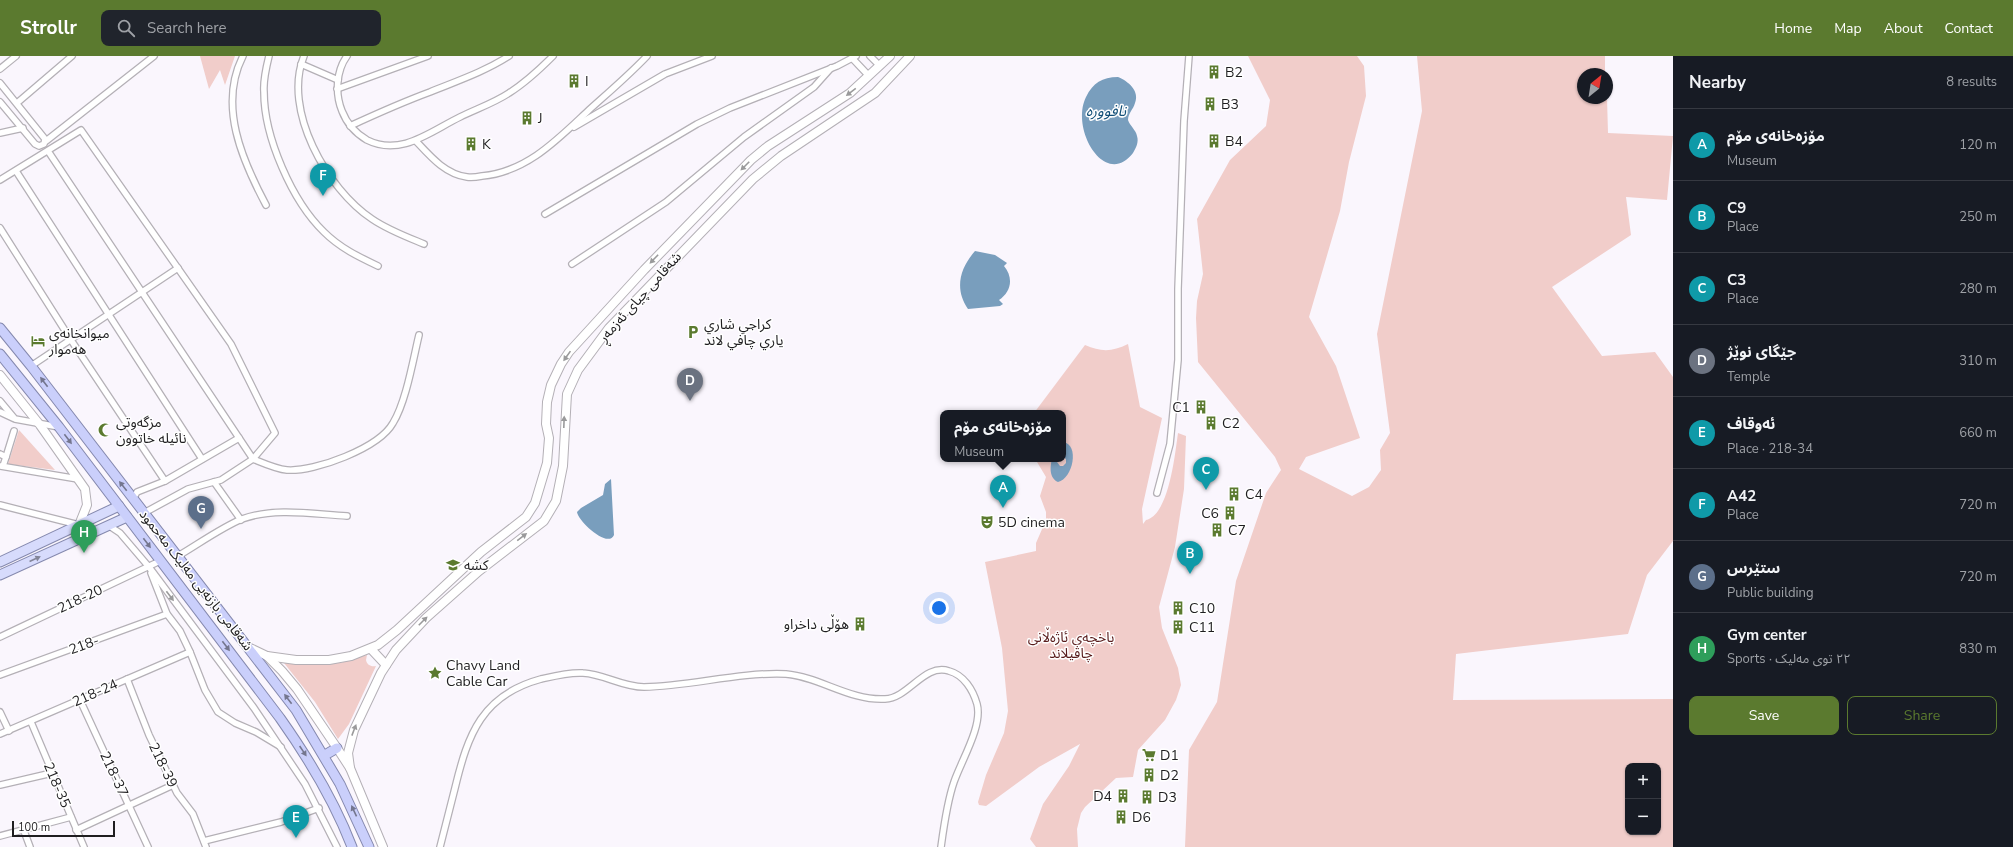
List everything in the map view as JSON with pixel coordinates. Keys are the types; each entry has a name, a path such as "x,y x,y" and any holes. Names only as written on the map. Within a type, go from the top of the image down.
{"highway":[{"name":"شەقامی بازنەیی مەلیک مەحمود","path":"0,329 31,366 296,710 325,755 354,811 369,847"},
{"name":"شەقامی بازنەیی مەلیک مەحمود","path":"0,354 59,427 280,718 305,754 341,818 352,847"},
{"path":"325,755 337,748"}],"main road":[{"name":"شەقامی چیای ئەزمەڕ","path":"267,656 305,660 329,660 351,656 371,649 397,630 481,552 520,522 530,511 540,488 547,463 549,438 546,410 548,396 556,374 569,352 644,270 751,160 850,93 890,56"},
{"name":"شەقامی چیای ئەزمەڕ","path":"350,768 348,753 352,736 364,708 386,665 402,642 426,618 479,571 544,521 556,501 563,466 567,394 578,370 620,315 753,179 781,156 875,93 910,56"},
{"path":"0,375 40,425 85,489 87,505 79,525"},
{"path":"0,562 119,506"},
{"path":"0,575 127,517"},
{"path":"248,646 267,656 297,689 337,748 350,768 383,847"},
{"path":"371,649 386,665"}],"street":[{"path":"0,68 16,56"},
{"path":"17,103 72,56"},
{"path":"0,102 37,145 41,146 154,56"},
{"path":"243,56 236,72 233,87 233,116 242,153 266,205"},
{"path":"270,56 264,90 266,117 275,148 291,186 308,213 323,232 350,252 378,266"},
{"path":"304,56 298,77 300,108 313,147 332,179 343,194 372,219 396,232 424,244"},
{"path":"347,56 342,65 338,80 338,89 341,109 350,126 362,137 380,145 395,146 416,141 510,93 553,56"},
{"path":"338,89 428,56"},
{"path":"350,126 399,104 472,76 509,56"},
{"path":"416,141 444,167 454,174 468,178 489,176 516,167 542,152 643,58 647,56"},
{"path":"564,133 665,74 712,56"},
{"path":"870,56 880,66"},
{"path":"1157,493 1170,444 1178,360 1178,289 1184,121 1189,56"},
{"path":"545,214 697,124 736,105 831,68 854,57 869,76"},
{"path":"301,64 338,80"},
{"path":"572,264 666,202 747,135 814,87 831,68"},
{"path":"0,83 46,141"},
{"path":"0,133 23,128"},
{"path":"0,180 81,130 231,344 276,432 253,459 222,480 188,489 144,513"},
{"path":"48,151 253,459 288,470 311,468 353,453 381,437 393,423 398,411 419,335"},
{"path":"16,171 202,459"},
{"path":"0,228 71,340 165,481"},
{"path":"31,366 178,268"},
{"path":"0,400 15,419"},
{"path":"0,412 15,419 40,425 59,427"},
{"path":"14,431 2,466 78,479"},
{"path":"133,499 138,492 165,481 239,438"},
{"path":"0,454 6,457"},
{"path":"214,482 241,520"},
{"path":"0,505 79,525"},
{"path":"178,556 241,520 258,514 277,512 347,516"},
{"path":"108,525 120,533 149,567 282,748 319,808 337,847"},
{"name":"218-20","path":"0,637 160,561"},
{"path":"149,567 167,614 180,631 205,690 218,712 235,723 256,732 282,748"},
{"name":"218-","path":"0,675 167,614"},
{"name":"218-24","path":"0,734 9,732 190,652"},
{"path":"440,847 460,768 475,727 493,703 509,691 525,684 574,673 590,674 628,686 644,688 745,675 786,674 809,679 860,696 885,699 900,695 926,675 942,670 955,673 966,682 974,694 978,713 975,728 952,788 941,847"},
{"name":"218-39","path":"127,679 149,736 173,786 193,814 205,844"},
{"name":"218-37","path":"80,700 148,847"},
{"path":"0,712 9,732"},
{"name":"218-35","path":"31,722 84,847"},
{"path":"0,785 52,773"},
{"path":"76,830 173,786"},
{"path":"205,844 281,822 319,808"},
{"path":"0,836 24,831 71,817"},
{"path":"24,831 30,847"}],"green space":[{"path":"200,56 235,56 225,85 220,70 209,89"},
{"path":"1248,56 1357,56 1364,66 1366,96 1349,162 1340,211 1309,317 1336,366 1360,438 1306,457 1299,469 1352,496 1369,487 1381,470 1380,450 1390,433 1377,334 1422,111 1417,56 1605,56 1605,68 1577,68 1577,104 1607,104 1608,133 1673,136 1667,200 1626,197 1631,235 1552,287 1602,356 1655,352 1673,377 1673,541 1647,575 1628,634 1456,654 1453,700 1673,699 1673,847 1185,847 1189,750 1217,702 1236,581 1266,493 1281,470 1275,457 1198,362 1196,318 1197,301 1203,274 1197,219 1230,160 1266,126 1270,100"},
{"name":"باخچەی ئاژەڵانی چاڤیلاند","path":"1128,344 1140,407 1162,418 1142,509 1143,524 1146,520 1154,516 1165,496 1173,468 1178,433 1186,436 1184,489 1175,547 1159,607 1162,628 1178,668 1181,685 1176,700 1165,720 1138,750 1133,777 1116,778 1085,807 1081,813 1077,829 1078,847 1036,847 1030,839 1043,804 1069,766 1080,744 1039,767 986,806 979,805 978,802 986,775 1004,733 1008,711 1002,648 985,562 1036,551 1036,543 1046,520 1046,512 1040,496 1046,477 1037,462 1066,462 1066,410 1036,410 1085,345 1101,350 1117,349"},
{"path":"19,430 55,470 8,464"},
{"path":"367,655 367,663 371,666 376,666 349,724 338,739 315,702 284,663 340,663"}],"water":[{"name":"نافوورە","path":"1118,77 1126,81 1136,94 1135,103 1128,120 1138,140 1133,153 1122,162 1112,164 1102,160 1093,150 1086,138 1082,110 1086,97 1095,85 1107,78"},
{"path":"975,251 995,255 1007,263 1004,266 1009,275 1010,284 1006,293 999,300 1003,304 1000,306 968,309 964,301 961,294 961,279 966,264"},
{"path":"1066,443 1072,449 1073,455 1071,469 1063,480 1058,482 1053,478 1051,472 1052,462 1057,462 1060,466 1063,466 1066,462"},
{"path":"611,479 614,535 611,538 606,539 588,527 582,521 577,512 603,495 605,484"}],"place":[{"name":"B2","path":"1214,72"},
{"name":"I","path":"574,81"},
{"name":"B3","path":"1210,104"},
{"name":"J","path":"527,118"},
{"name":"B4","path":"1214,141"},
{"name":"K","path":"471,144"},
{"name":"A42","path":"323,196"},
{"name":"كراجي شاري ياري چافي لاند","path":"693,332"},
{"name":"میوانخانەی هەموار","path":"38,341"},
{"name":"جێگای نوێژ","path":"690,401"},
{"name":"C1","path":"1201,407"},
{"name":"C2","path":"1211,423"},
{"name":"مزگەوتی نائیلە خاتوون","path":"105,430"},
{"name":"C3","path":"1206,490"},
{"name":"C4","path":"1234,494"},
{"name":"مۆزەخانەی مۆم","path":"1003,508"},
{"name":"C6","path":"1230,513"},
{"name":"5D cinema","path":"987,522"},
{"name":"ستێرس","path":"201,529"},
{"name":"C7","path":"1217,530"},
{"name":"Gym center","path":"84,553"},
{"name":"كشه","path":"453,565"},
{"name":"C9","path":"1190,574"},
{"name":"C10","path":"1178,608"},
{"name":"هۆڵی داخراو","path":"860,624"},
{"name":"C11","path":"1178,627"},
{"name":"Chavy Land Cable Car","path":"435,673"},
{"name":"D1","path":"1149,755"},
{"name":"D2","path":"1149,775"},
{"name":"D4","path":"1123,796"},
{"name":"D3","path":"1147,797"},
{"name":"D6","path":"1121,817"},
{"name":"ئەوقاف","path":"296,838"}]}
